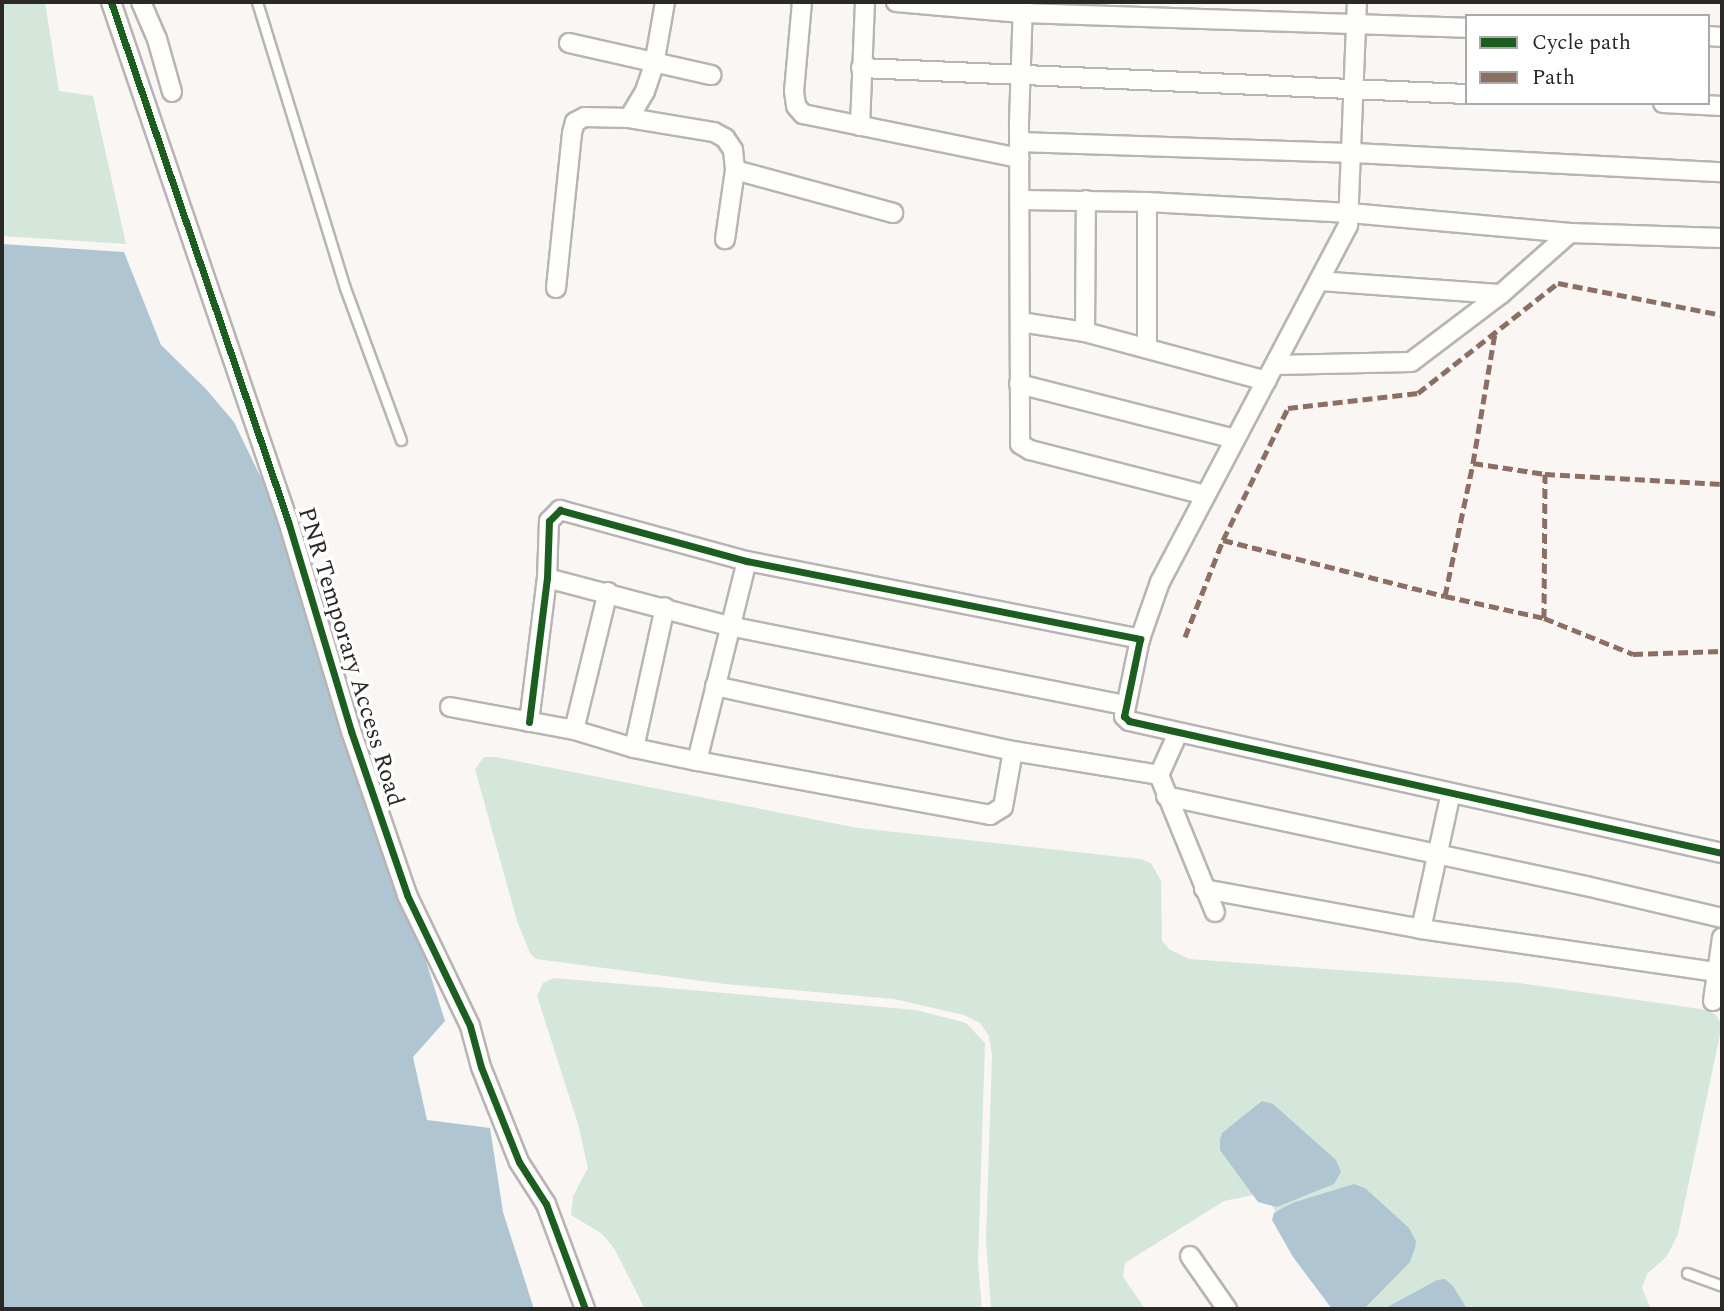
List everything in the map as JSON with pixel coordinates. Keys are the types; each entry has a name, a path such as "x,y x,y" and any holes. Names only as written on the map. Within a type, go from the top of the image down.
{"street":[{"name":"PNR Temporary Access Road","path":"111,2 288,521 351,731 407,895 470,1026 481,1084 519,1162 546,1204 585,1309"},
{"path":"141,2 157,39 172,92"},
{"path":"629,118 645,92 654,65 665,2"},
{"path":"802,2 794,90 796,106 803,114 860,126 1020,150 1354,153 1722,172"},
{"path":"860,126 864,2"},
{"path":"896,2 1465,28"},
{"path":"1357,2 1354,153 1348,225 1160,582 1140,639 1125,719 1722,853"},
{"path":"1022,7 1020,444 1030,450 1205,495"},
{"path":"569,43 654,65 711,75"},
{"path":"861,68 1465,94"},
{"path":"1702,105 1722,106"},
{"path":"556,288 575,122 585,117 629,118 714,132 725,138 733,150 736,170 725,239"},
{"path":"736,170 893,213"},
{"path":"1021,200 1147,202 1350,213 1570,233 1722,237"},
{"path":"1086,200 1086,332"},
{"path":"1147,202 1147,347"},
{"path":"1020,322 1086,332 1272,373 1411,362 1501,295 1570,233"},
{"path":"1319,281 1501,295"},
{"path":"1019,384 1235,439"},
{"path":"529,722 547,578 549,521 560,510 747,561 1140,639"},
{"path":"697,761 747,561"},
{"path":"547,578 729,626 1126,705"},
{"path":"575,730 608,592"},
{"path":"634,748 665,607"},
{"path":"715,686 1013,751 1159,775"},
{"path":"450,707 575,730 634,748 697,761 990,815 998,813 1003,807 1013,751"},
{"path":"1178,733 1159,775 1215,912"},
{"path":"1421,929 1451,793"},
{"path":"1166,796 1722,918"},
{"path":"1204,889 1421,929 1717,972"},
{"path":"1713,1000 1722,938"},
{"path":"1190,1256 1227,1309"}],"lane":[{"path":"257,2 345,288 401,440"},
{"path":"1687,1273 1722,1286"}],"green space":[{"path":"2,2 45,2 59,91 93,96 126,244 2,236"},
{"path":"484,757 496,757 858,828 1140,859 1151,863 1161,881 1162,941 1169,949 1189,959 1519,983 1708,1010 1716,1015 1722,1025 1678,1234 1667,1256 1647,1274 1642,1288 1651,1309 1335,1309 1269,1201 1258,1194 1224,1201 1125,1263 1123,1277 1145,1309 991,1309 986,1240 992,1055 989,1036 980,1023 964,1015 894,999 725,984 536,959 530,953 517,921 475,769"},
{"path":"554,978 916,1010 966,1023 985,1043 978,1263 982,1309 645,1309 614,1248 601,1233 571,1215 573,1196 588,1168 578,1124 537,996 543,983"}],"water":[{"path":"2,244 124,252 161,345 206,389 234,422 323,606 384,829 445,1021 413,1057 427,1120 490,1128 503,1212 534,1309 2,1309"},
{"path":"1262,1101 1273,1104 1336,1160 1341,1172 1334,1184 1277,1207 1258,1202 1220,1150 1220,1140 1222,1133"},
{"path":"1354,1184 1365,1188 1409,1228 1416,1241 1415,1248 1410,1262 1364,1309 1332,1309 1293,1257 1272,1220 1274,1213 1292,1203"},
{"path":"1445,1279 1453,1286 1467,1309 1384,1309 1437,1280"}],"marked path":[{"path":"1223,540 1288,408 1418,393 1558,283 1722,315"},
{"path":"1473,463 1495,333"},
{"path":"1185,637 1223,540 1445,596 1473,463 1545,474 1722,484"},
{"path":"1544,618 1545,474"},
{"path":"1445,596 1544,618 1633,654 1722,651"}],"cycle path":[{"path":"111,2 288,521 351,731 407,895 470,1026 481,1067 519,1162 546,1204 585,1309"},
{"path":"529,722 547,578 549,521 560,510 747,561 1140,639 1124,716 1129,721 1722,853"}]}
